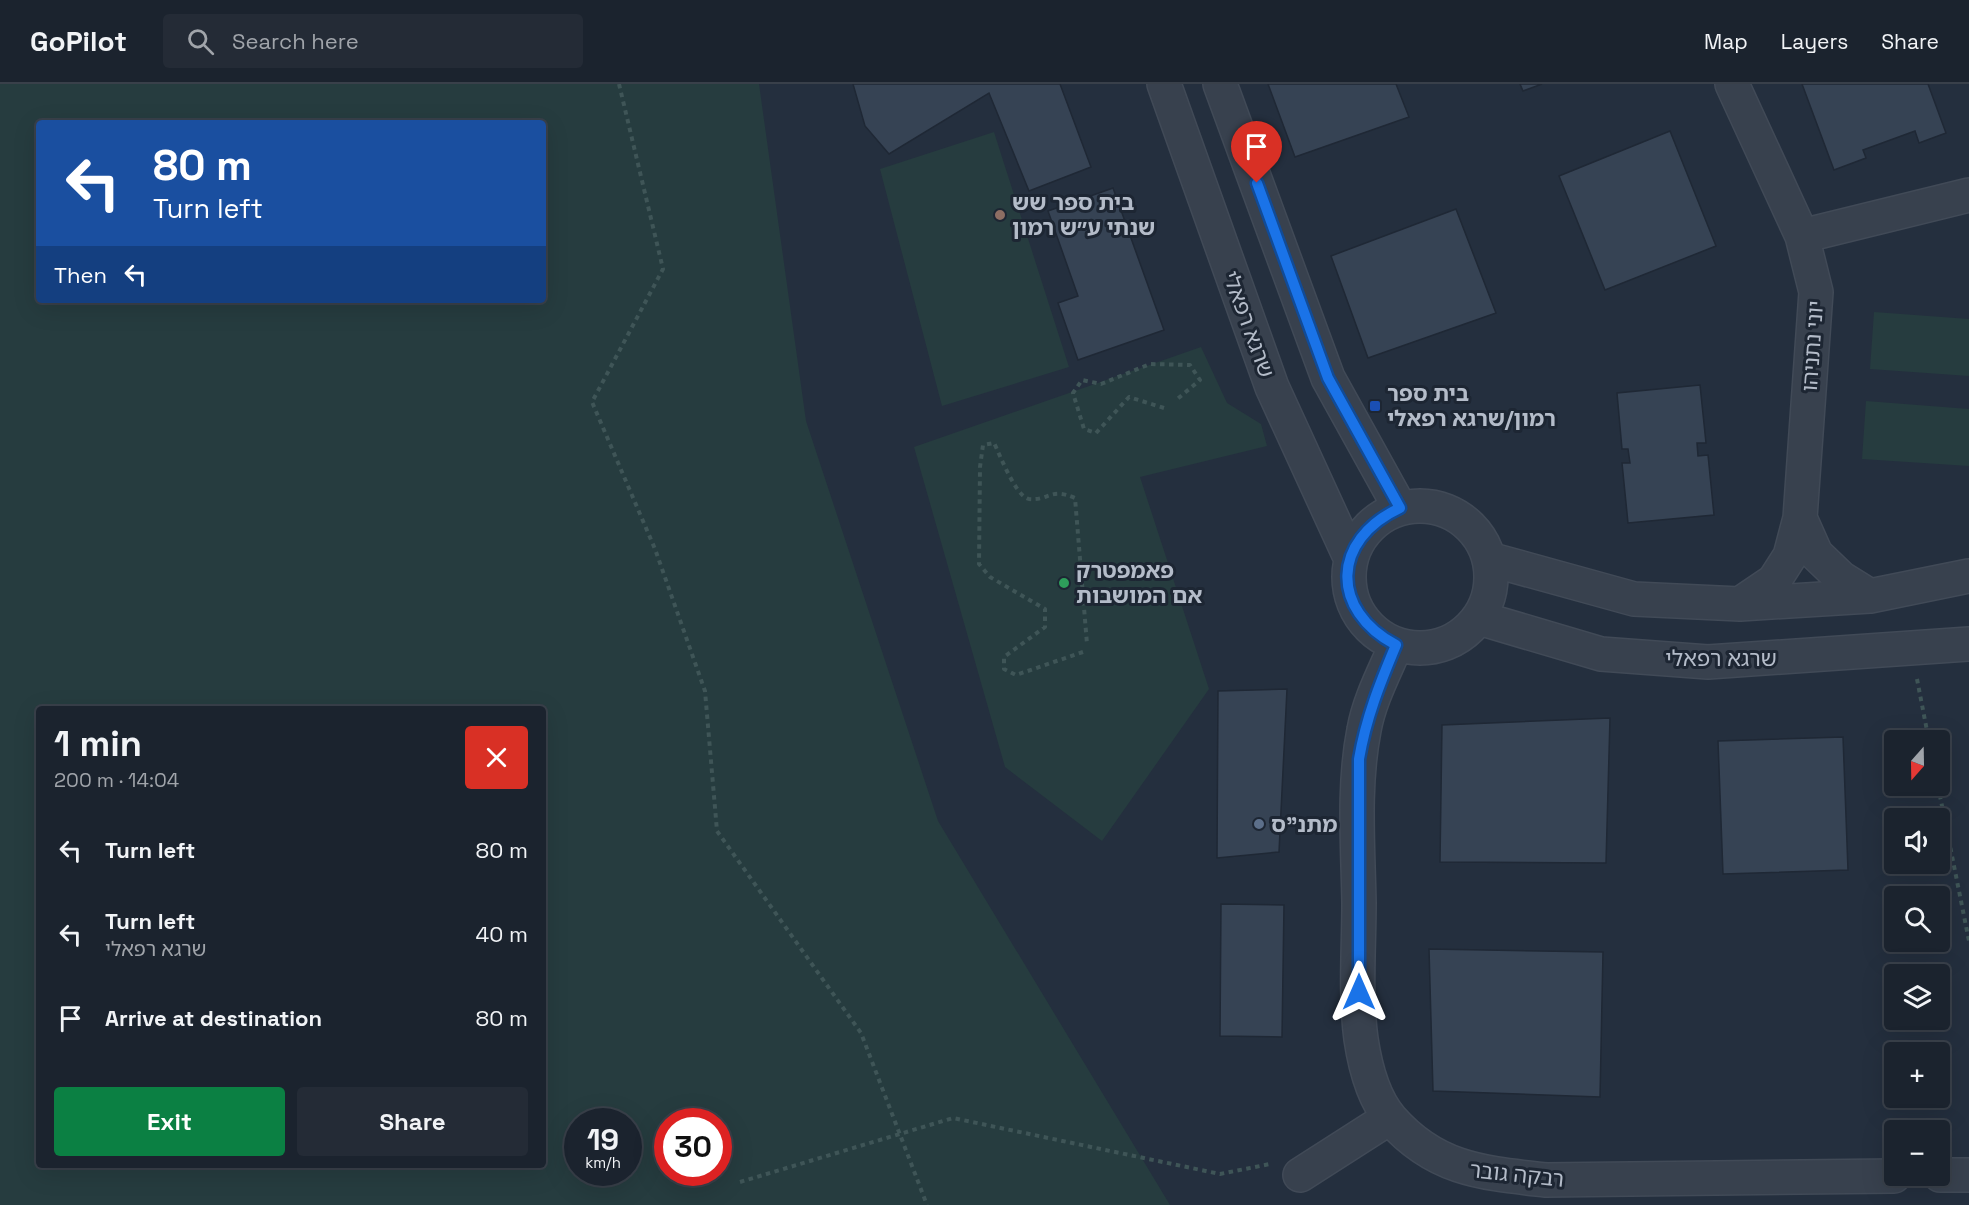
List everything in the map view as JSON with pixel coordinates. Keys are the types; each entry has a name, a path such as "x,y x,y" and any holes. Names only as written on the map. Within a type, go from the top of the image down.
{"street":[{"name":"שרגא רפאלי","path":"1164,84 1272,387 1350,557"},
{"path":"1220,84 1328,378 1400,508"},
{"name":"יוני נתניהו","path":"1732,84 1803,236 1816,292 1800,518 1790,556 1774,582 1740,604"},
{"path":"1803,236 1969,195"},
{"path":"1422,505 1433,507 1465,521 1480,538 1489,559 1492,579 1488,600 1479,618 1463,635 1443,645 1419,649 1396,645 1377,635 1361,620 1351,600 1347,578 1350,557 1360,535 1378,519 1400,508 1422,505"},
{"name":"יוני נתניהו","path":"1800,518 1816,554 1841,578 1870,596"},
{"path":"1489,559 1634,599 1740,604 1870,596 1969,576"},
{"name":"שרגא רפאלי","path":"1479,618 1601,654 1708,662 1969,644"},
{"name":"רבקה גובר","path":"1396,645 1364,728 1358,791 1361,1038 1372,1087 1389,1118 1417,1145 1433,1156 1457,1167 1496,1175 1546,1180 1884,1176"},
{"path":"1290,1168 1389,1118"},
{"path":"1950,1175 1969,1175"}],"path":[{"path":"619,84 663,269 592,402 655,549 705,691 717,831 861,1033 927,1205"},
{"path":"1164,408 1129,397 1096,433 1084,429 1073,393 1082,380 1101,384 1150,364 1190,365 1200,380 1175,400"},
{"path":"1083,652 1016,675 1004,669 1004,657 1045,627 1045,609 990,577 979,564 980,467 983,445 994,443 1019,494 1029,499 1060,491 1075,498 1087,644"},
{"path":"1911,649 1927,730"},
{"path":"1940,796 1969,941"},
{"path":"740,1182 953,1118 1220,1174 1290,1168"}],"green space":[{"path":"0,84 759,84 806,421 938,821 1170,1205 0,1205"},
{"path":"994,132 1069,367 942,406 880,169"},
{"path":"1874,312 1969,319 1969,376 1870,369"},
{"name":"פאמפטרק אם המושבות","path":"1201,347 1227,403 1261,424 1267,446 1140,477 1209,689 1102,841 1005,767 914,447"},
{"path":"1866,401 1969,409 1969,466 1862,459"}],"building":[{"path":"853,84 1060,84 1091,167 1029,191 989,93 889,154 865,126"},
{"path":"1268,84 1396,84 1409,117 1295,157"},
{"path":"1520,84 1542,84 1523,91"},
{"path":"1802,84 1928,84 1946,133 1919,143 1915,131 1863,150 1866,158 1834,170"},
{"path":"1670,131 1716,246 1605,290 1559,176"},
{"path":"1113,188 1164,330 1078,360 1058,303 1078,296 1048,211"},
{"path":"1456,209 1496,313 1368,358 1331,256"},
{"path":"1700,385 1706,443 1697,443 1698,456 1708,455 1714,515 1628,523 1622,463 1630,463 1628,449 1622,449 1617,393"},
{"path":"1287,689 1279,852 1217,858 1218,691"},
{"path":"1610,718 1606,863 1440,862 1442,725"},
{"path":"1843,737 1848,870 1723,874 1718,741"},
{"path":"1221,904 1284,905 1282,1037 1220,1036"},
{"path":"1429,949 1603,952 1600,1097 1433,1091"}],"place":[{"name":"בית ספר שש שנתי ע״ש רמון","path":"1000,215"},
{"name":"בית ספר רמון/שרגא רפאלי","path":"1375,406"},
{"name":"פאמפטרק אם המושבות","path":"1064,583"},
{"name":"מתנ\"ס","path":"1259,824"}],"route":[{"path":"1257,183 1328,378 1400,508 1378,519 1360,535 1350,557 1347,578 1351,600 1361,620 1377,635 1396,645 1364,728 1359,759 1359,992"}]}
